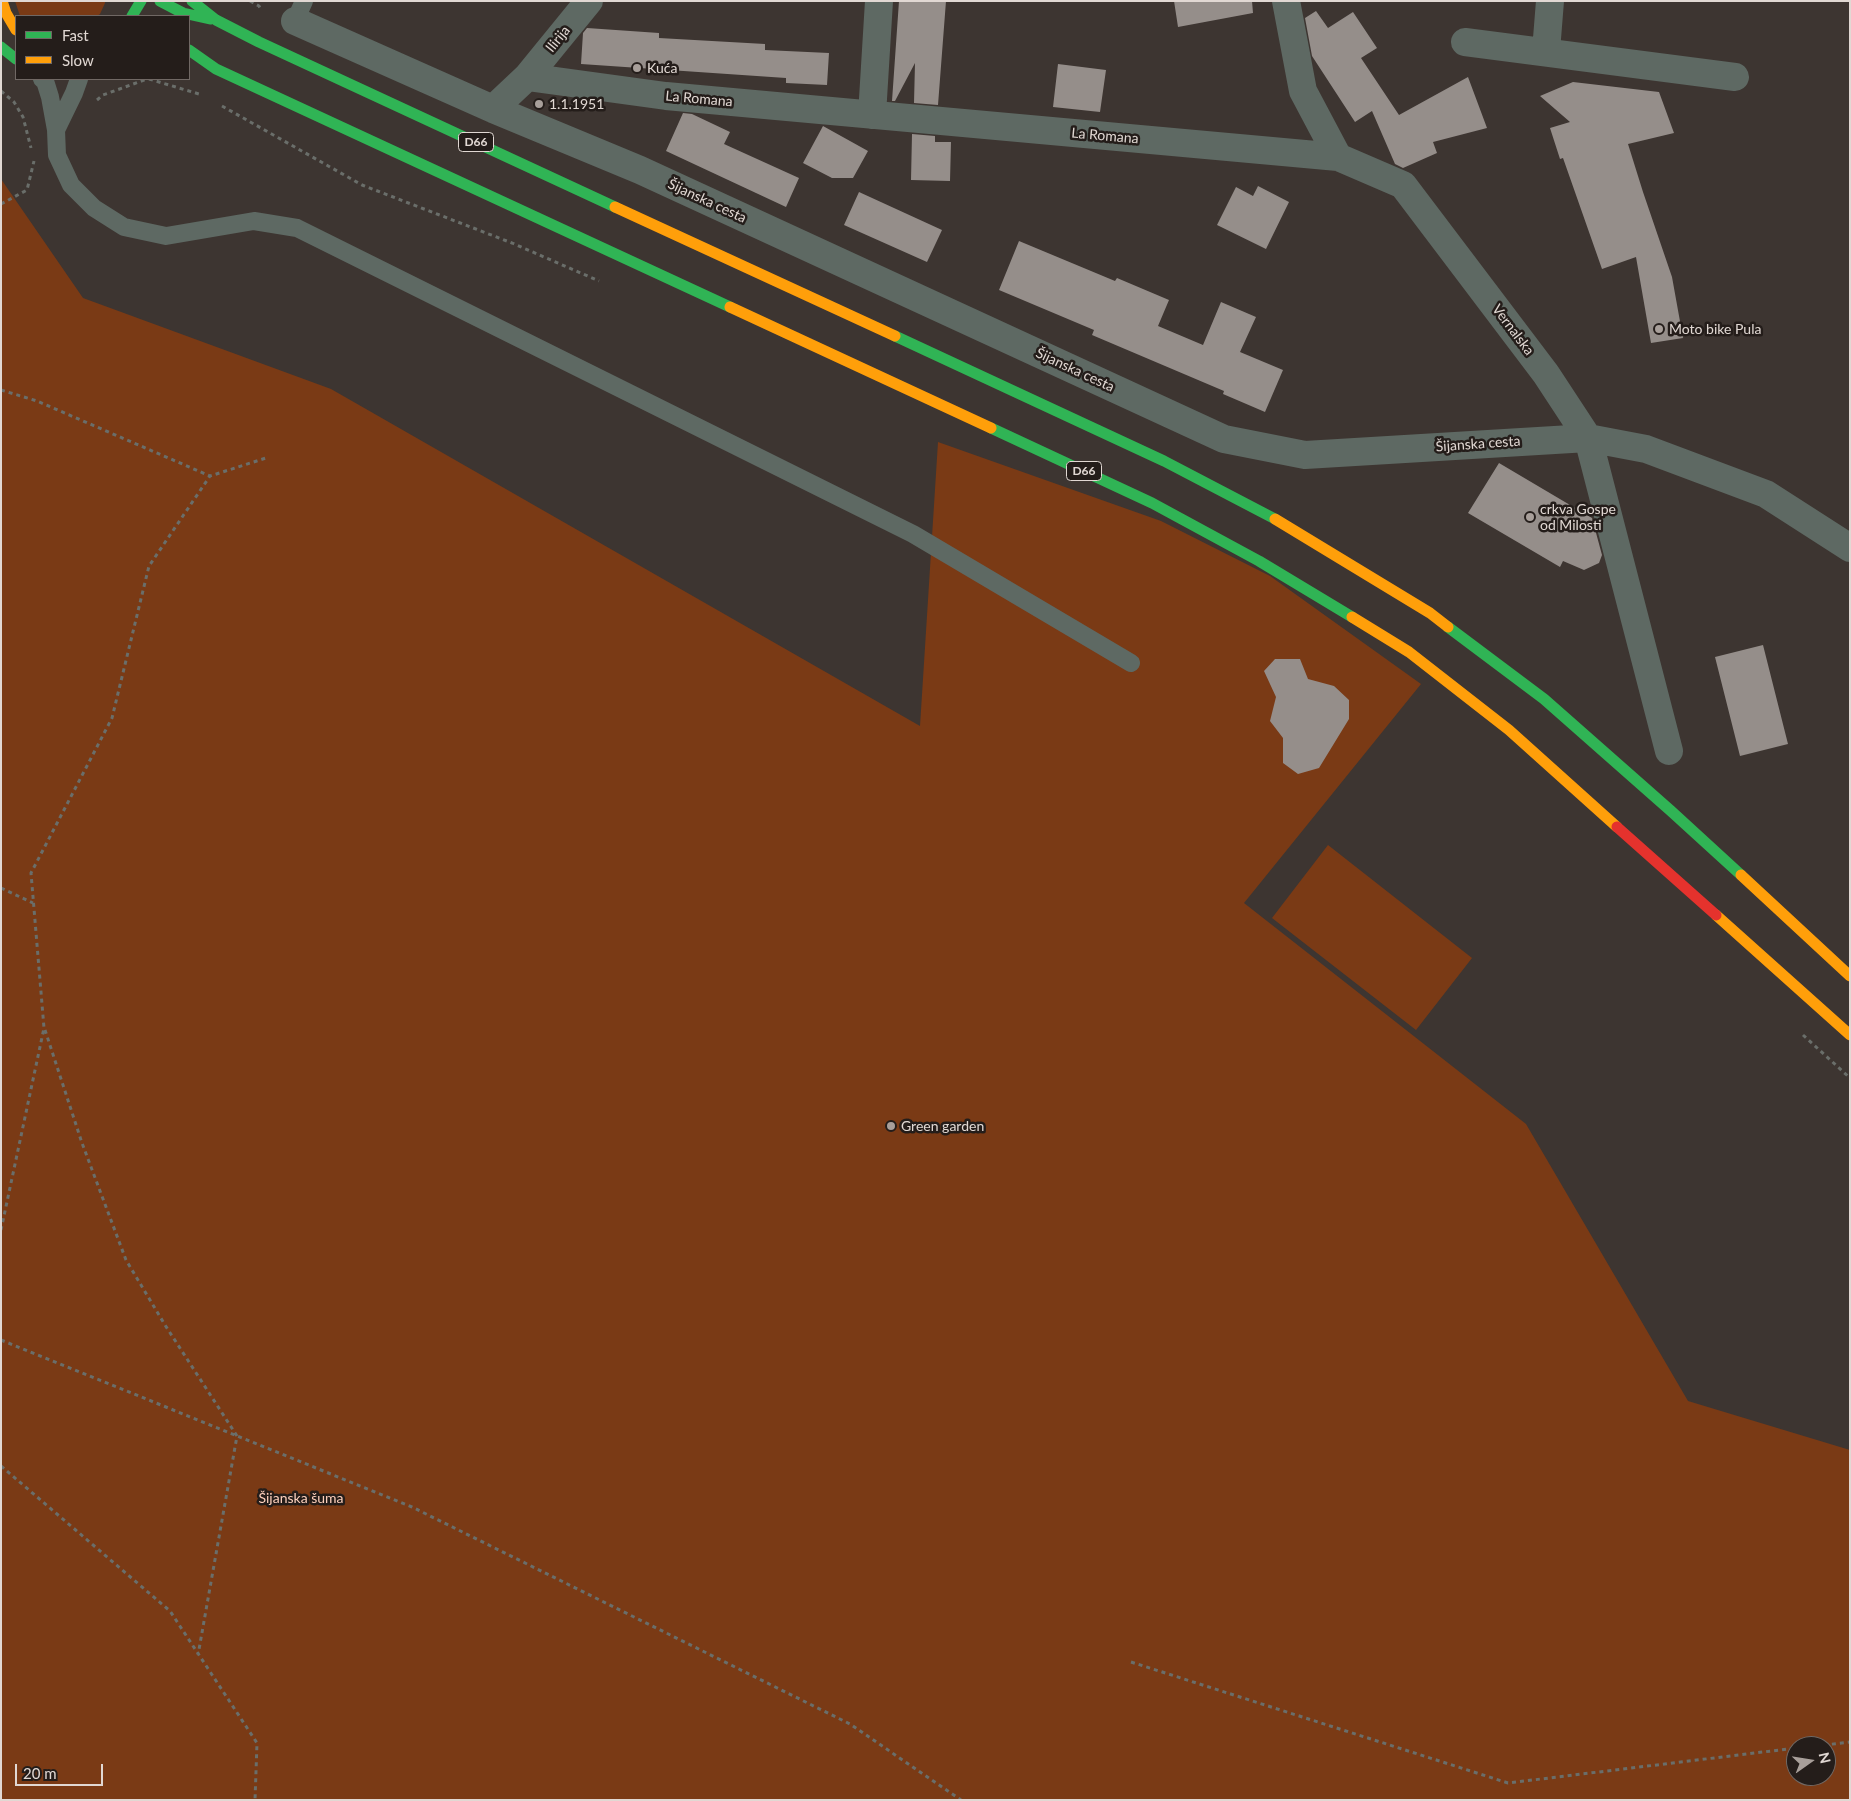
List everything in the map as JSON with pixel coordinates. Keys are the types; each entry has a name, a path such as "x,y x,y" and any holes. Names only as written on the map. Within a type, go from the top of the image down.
{"main road":[{"path":"2,1 6,13 15,28"},
{"path":"133,15 141,1"},
{"name":"D66","path":"160,1 183,13 216,20"},
{"name":"D66","path":"192,1 216,20 259,42 1164,461 1285,524 1430,613 1544,700 1671,811 1850,976"},
{"path":"1,47 15,58"},
{"name":"D66","path":"190,51 216,69 1152,503 1259,560 1409,652 1510,730 1850,1035"},
{"name":"D66","path":"190,65 216,69"}],"street":[{"name":"Ilirija","path":"527,77 589,1"},
{"path":"872,115 879,1"},
{"path":"1286,1 1303,91 1338,157"},
{"path":"1546,51 1550,1"},
{"name":"Šijanska cesta","path":"300,11 493,109 640,170 1224,439 1305,455 1588,438"},
{"path":"1465,42 1735,77"},
{"path":"493,109 527,77"},
{"name":"La Romana","path":"527,77 666,96 1338,157"},
{"name":"Vernalska","path":"1338,157 1403,185 1546,374 1588,438"},
{"path":"1669,751 1588,438 1646,449 1766,494 1850,548"}],"lane":[{"path":"43,80 50,97 56,130 57,155 71,185 94,208 124,228 166,236 254,220 297,228 913,534 1131,664"},
{"path":"56,130 79,80"}],"path":[{"path":"152,80 201,95"},
{"path":"1,91 14,102 23,117 32,151"},
{"path":"216,102 362,185 512,242 601,282"},
{"path":"1,204 27,190 34,160"},
{"path":"1,390 36,401 210,476"},
{"path":"198,1655 237,1436 165,1325 126,1260 82,1143 44,1028 31,872 112,718 149,566 210,476 266,458"},
{"path":"1,888 34,903"},
{"path":"1,1230 44,1028"},
{"path":"1799,1031 1850,1078"},
{"path":"1,1340 412,1508 850,1724 961,1800"},
{"path":"1,1466 170,1611 257,1743 255,1800"},
{"path":"1131,1662 1508,1783 1786,1749"},
{"path":"1836,1744 1850,1742"}],"green space":[{"path":"15,1 105,1 98,15 20,15"},
{"name":"Šijanska šuma","path":"1,179 83,298 331,389 920,726 938,442 1161,521 1270,576 1421,684 1244,903 1526,1124 1688,1401 1850,1450 1850,1800 1,1800"},
{"path":"1328,845 1472,958 1416,1030 1272,918"}],"building":[{"path":"899,1 946,1 938,105 914,103 915,63 895,101 892,101"},
{"path":"1174,1 1252,1 1253,13 1178,27"},
{"path":"1316,11 1328,28 1353,12 1377,48 1361,58 1399,115 1468,77 1487,128 1433,142 1437,153 1403,168 1395,164 1372,111 1355,122 1312,56 1305,18"},
{"path":"587,28 659,33 659,38 765,44 765,50 829,53 827,85 786,83 786,78 581,64 583,33"},
{"path":"1058,64 1106,70 1100,112 1053,107"},
{"path":"1573,82 1659,92 1674,133 1628,144 1672,277 1683,338 1651,343 1636,257 1602,269 1563,158 1560,159 1550,128 1570,122 1540,96"},
{"path":"683,113 692,114 730,132 724,144 799,178 786,207 666,151"},
{"path":"823,126 868,151 853,178 832,178 803,163"},
{"path":"912,134 935,136 935,142 951,142 950,181 911,180"},
{"path":"1258,186 1289,202 1266,249 1217,225 1236,187 1253,196"},
{"path":"859,192 942,230 927,262 844,225"},
{"path":"1019,241 1115,281 1117,278 1169,300 1158,326 1203,345 1221,302 1256,317 1240,352 1283,370 1265,412 1223,394 1224,391 1092,335 1094,330 999,290"},
{"name":"crkva Gospe od Milosti","path":"1499,463 1592,518 1602,555 1599,563 1584,570 1563,561 1560,567 1468,513"},
{"path":"1763,645 1788,744 1740,756 1715,657"},
{"path":"1275,659 1300,659 1308,679 1334,686 1349,700 1349,719 1319,768 1298,774 1283,763 1283,738 1270,721 1276,697 1264,671"}],"traffic: fast":[{"path":"133,15 141,1"},
{"path":"160,1 183,13 210,19"},
{"path":"192,1 216,20 259,42 615,207"},
{"path":"1,47 15,58"},
{"path":"190,51 216,69 730,307"},
{"path":"895,336 1164,461 1275,519"},
{"path":"991,428 1152,503 1259,561 1352,617"},
{"path":"1448,627 1544,699 1741,875"}],"traffic: slow":[{"path":"2,1 6,13 15,28"},
{"path":"615,207 895,336"},
{"path":"730,307 991,428"},
{"path":"1275,519 1430,613 1448,627"},
{"path":"1352,617 1409,652 1509,730 1617,827"},
{"path":"1741,875 1850,976"},
{"path":"1716,915 1850,1035"}],"traffic: jam":[{"path":"1617,827 1716,915"}],"place":[{"name":"Kuća","path":"637,68"},
{"name":"1.1.1951","path":"539,104"},
{"name":"Moto bike Pula","path":"1659,329"},
{"name":"crkva Gospe od Milosti","path":"1530,517"},
{"name":"Green garden","path":"891,1126"}]}
